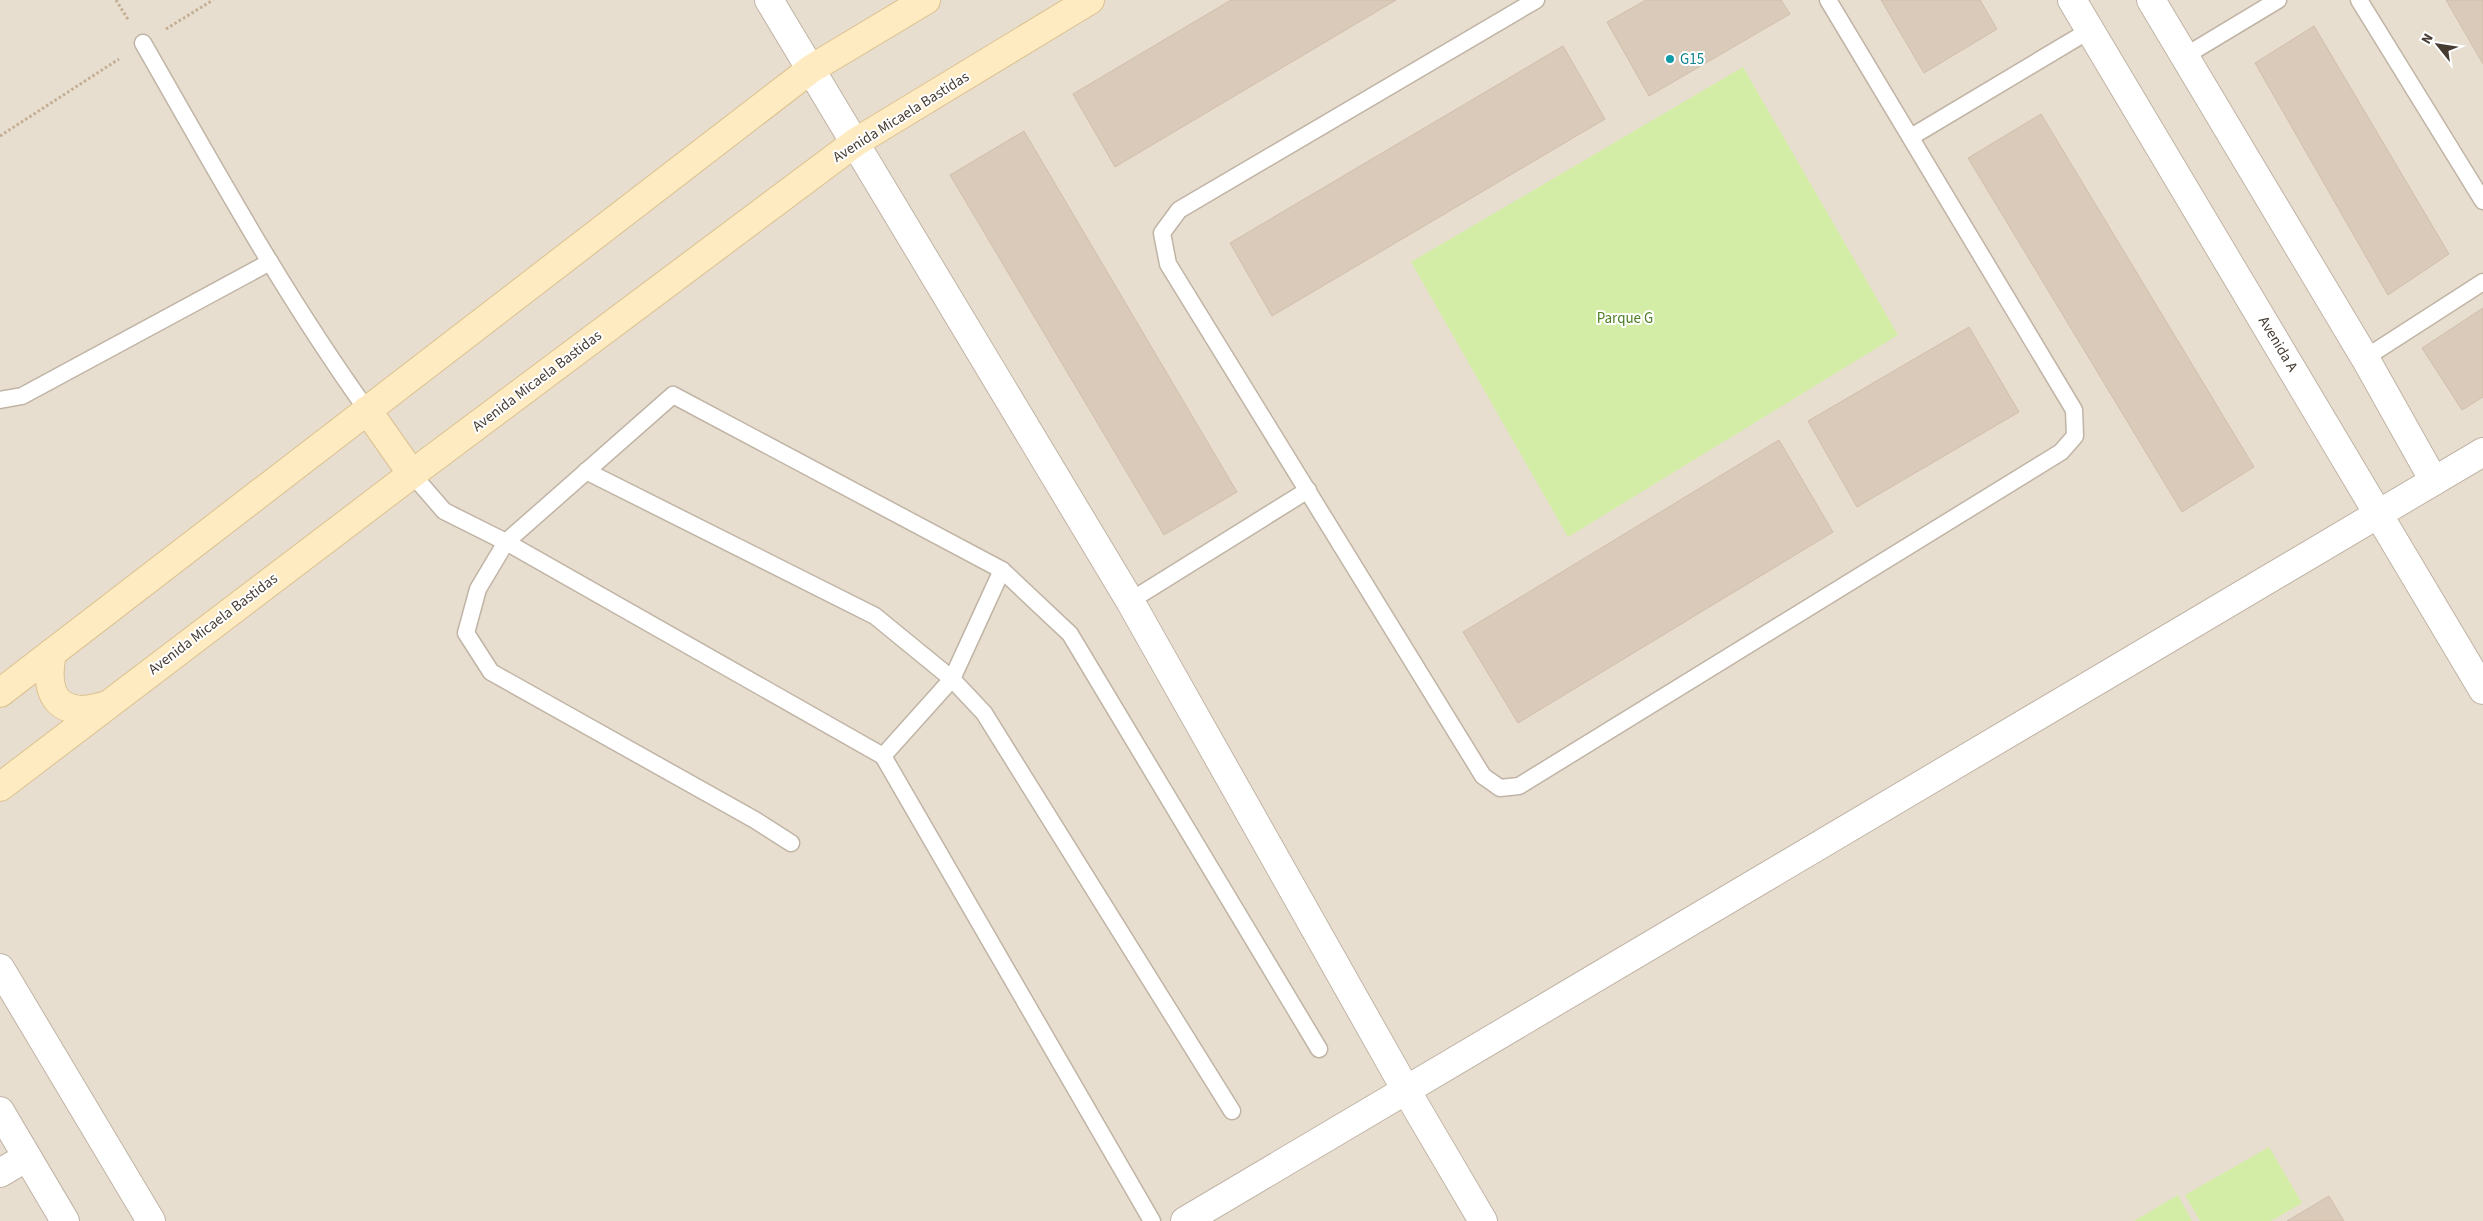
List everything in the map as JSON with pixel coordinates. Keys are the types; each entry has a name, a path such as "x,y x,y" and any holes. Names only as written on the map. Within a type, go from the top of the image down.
{"main road":[{"path":"0,693 811,69 926,0"},
{"name":"Avenida Micaela Bastidas","path":"0,787 104,706 856,142 1090,0"},
{"path":"367,410 412,474"},
{"path":"52,653 48,674 52,693 64,704 80,710 104,706"}],"street":[{"path":"769,0 1130,601 1482,1221"},
{"name":"Avenida A","path":"2072,0 2380,514 2483,690"},
{"path":"2151,0 2365,358 2434,481"},
{"path":"1185,1221 2483,452"},
{"path":"0,968 151,1221"},
{"path":"0,1111 65,1221"},
{"path":"0,1174 27,1157"}],"lane":[{"path":"1536,0 1179,210 1162,233 1168,264 1483,776 1500,788 1518,786 2061,452 2075,436 2074,410 1828,0"},
{"path":"2185,56 2278,0"},
{"path":"2359,0 2483,201"},
{"path":"1911,137 2090,30"},
{"path":"143,44 270,262 338,369 367,410"},
{"path":"0,400 22,396 270,262"},
{"path":"2365,358 2483,282"},
{"path":"790,843 755,820 491,672 466,633 478,589 506,542 673,395 1002,570 1070,634 1319,1049"},
{"path":"586,471 875,616 952,678 984,713 1232,1111"},
{"path":"412,474 444,511 506,542 883,756 1152,1221"},
{"path":"1130,601 1308,490"},
{"path":"883,756 952,678 1002,570"}],"path":[{"path":"0,136 213,0"}],"shaded area":[{"path":"0,0 2483,0 2483,1221 0,1221"}],"green space":[{"name":"Parque G","path":"1743,67 1898,335 1568,537 1411,262"},
{"path":"2269,1147 2302,1203 2271,1221 2200,1221 2185,1195"},
{"path":"2178,1195 2192,1221 2134,1221"}],"building":[{"path":"1231,0 1396,0 1115,167 1073,94"},
{"name":"G15","path":"1646,0 1781,0 1790,14 1649,96 1607,22"},
{"path":"1881,0 1980,0 1997,29 1924,73"},
{"path":"2446,0 2483,0 2483,64"},
{"path":"2314,26 2449,254 2388,295 2255,63"},
{"path":"1563,46 1605,119 1272,316 1230,243"},
{"path":"2041,114 2254,467 2182,512 1968,158"},
{"path":"1024,131 1237,492 1164,535 950,175"},
{"path":"2483,308 2483,397 2462,410 2422,348"},
{"path":"1969,327 2019,412 1857,507 1808,421"},
{"path":"1779,440 1833,532 1518,723 1463,632"},
{"path":"2329,1196 2344,1221 2287,1221"}],"place":[{"name":"G15","path":"1670,59"}]}
